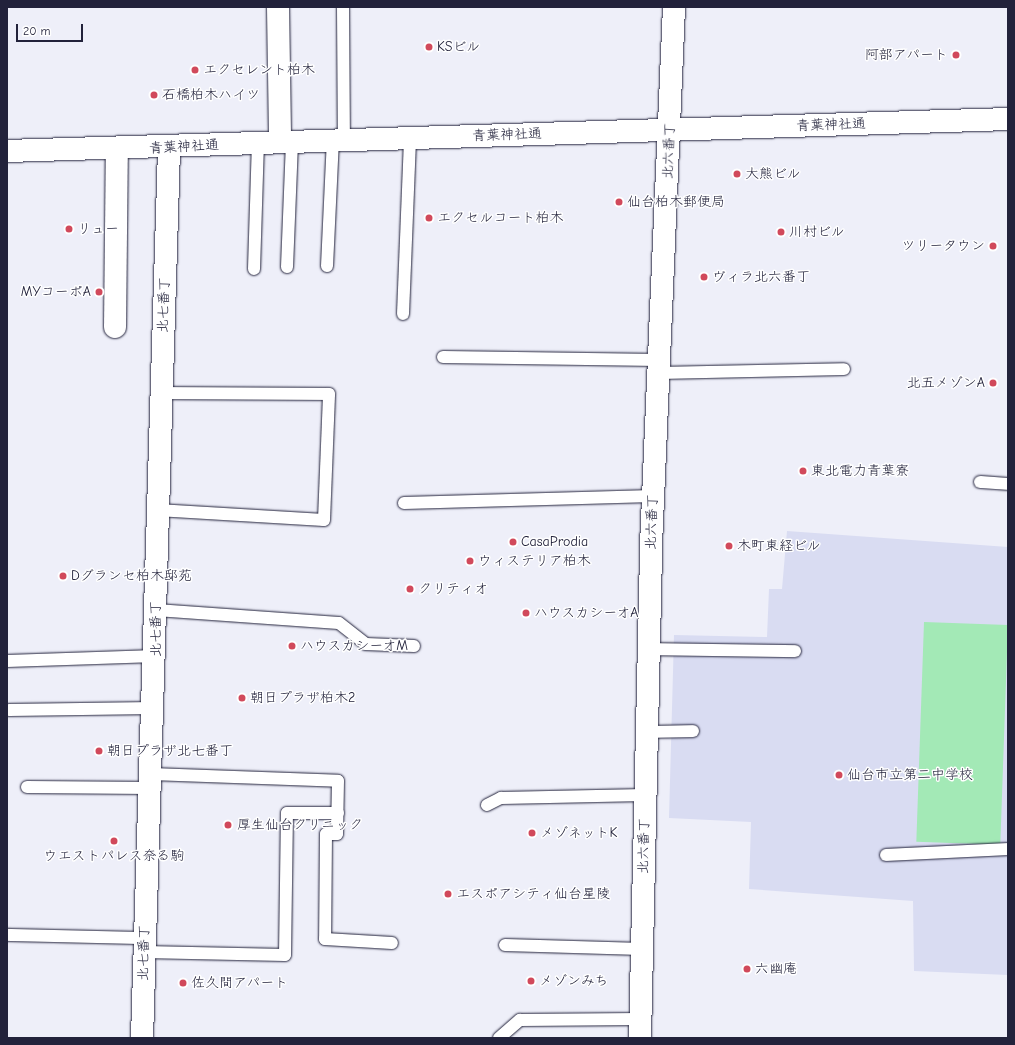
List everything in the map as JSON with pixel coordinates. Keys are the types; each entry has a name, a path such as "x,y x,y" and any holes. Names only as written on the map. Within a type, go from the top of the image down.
{"street":[{"path":"278,7 286,141"},
{"name":"北六番丁","path":"640,1029 648,649 653,496 670,130 674,7"},
{"name":"青葉神社通","path":"7,151 169,148 258,142 338,139 1008,119"},
{"name":"北七番丁","path":"142,1038 144,945 156,656 157,510 169,148"},
{"path":"115,327 117,149"}],"lane":[{"path":"327,266 338,139 343,7"},
{"path":"403,314 410,138"},
{"path":"286,141 287,267"},
{"path":"254,268 258,142"},
{"path":"443,357 659,366 844,369"},
{"path":"157,510 324,520 329,394 162,393"},
{"path":"980,482 1008,484"},
{"path":"404,503 653,496"},
{"path":"156,610 339,623 366,644 414,646"},
{"path":"648,649 795,651"},
{"path":"7,662 156,656"},
{"path":"9,710 154,708"},
{"path":"646,732 693,731"},
{"path":"27,786 151,781 338,781 338,834 326,834 326,939 392,943"},
{"path":"487,805 501,798 645,795"},
{"path":"7,935 285,955 288,813 338,813"},
{"path":"886,855 1008,849"},
{"path":"505,945 642,949"},
{"path":"499,1038 520,1020 640,1029"}],"shaded area":[{"name":"仙台市立第二中学校","path":"787,531 1008,547 1008,975 914,971 913,901 749,889 751,822 669,818 674,635 767,637 769,589 782,589"}],"green space":[{"path":"924,622 1008,625 1000,845 916,842"}],"place":[{"name":"KSビル","path":"429,47"},
{"name":"阿部アパート","path":"956,55"},
{"name":"エクセレント柏木","path":"195,70"},
{"name":"石橋柏木ハイツ","path":"154,95"},
{"name":"大熊ビル","path":"737,174"},
{"name":"仙台柏木郵便局","path":"619,202"},
{"name":"エクセルコート柏木","path":"429,218"},
{"name":"リュー","path":"69,229"},
{"name":"川村ビル","path":"781,232"},
{"name":"ツリータウン","path":"993,246"},
{"name":"ヴィラ北六番丁","path":"704,277"},
{"name":"MYコーポA","path":"99,292"},
{"name":"北五メゾンA","path":"993,383"},
{"name":"東北電力青葉寮","path":"803,471"},
{"name":"CasaProdia","path":"513,542"},
{"name":"木町東経ビル","path":"729,546"},
{"name":"ウィステリア柏木","path":"470,561"},
{"name":"Dグランセ柏木邸苑","path":"63,576"},
{"name":"クリティオ","path":"410,589"},
{"name":"ハウスカシーオA","path":"526,613"},
{"name":"ハウスカシーオM","path":"292,646"},
{"name":"朝日プラザ柏木2","path":"242,698"},
{"name":"朝日プラザ北七番丁","path":"99,751"},
{"name":"仙台市立第二中学校","path":"839,775"},
{"name":"厚生仙台クリニック","path":"228,825"},
{"name":"メゾネットK","path":"532,833"},
{"name":"ウエストパレス奈る駒","path":"114,841"},
{"name":"エスポアシティ仙台星陵","path":"448,894"},
{"name":"六幽庵","path":"747,969"},
{"name":"メゾンみち","path":"531,981"},
{"name":"佐久間アパート","path":"183,983"}]}
